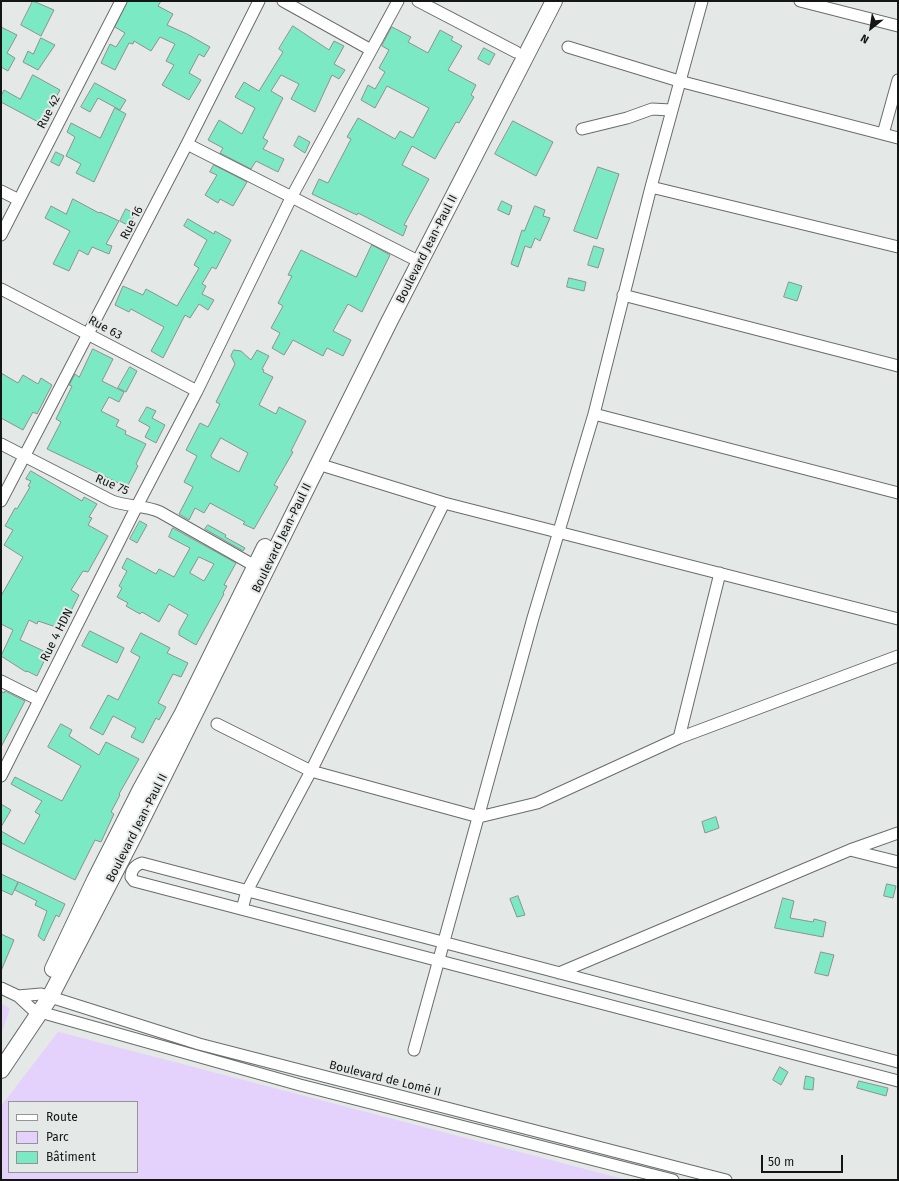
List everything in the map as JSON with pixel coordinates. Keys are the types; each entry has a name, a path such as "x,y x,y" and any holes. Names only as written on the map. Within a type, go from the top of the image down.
{"main road":[{"name":"Boulevard Jean-Paul II","path":"46,995 98,873 141,789 184,713 255,566 543,1"},
{"name":"Boulevard Jean-Paul II","path":"1,1070 46,995 196,714 318,464 554,1"},
{"name":"Boulevard Jean-Paul II","path":"1,1054 36,1011"}],"street":[{"name":"Rue 42","path":"1,235 121,1"},
{"name":"Rue 16","path":"1,501 89,335 259,1"},
{"path":"283,1 371,50"},
{"name":"Rue 4 HDN","path":"1,776 137,506 197,392 292,196 398,1"},
{"path":"418,1 516,52"},
{"path":"414,1050 533,618 594,414 671,110 702,1"},
{"path":"800,1 898,26"},
{"path":"568,47 679,81 898,138"},
{"path":"883,134 898,80"},
{"path":"582,129 627,118 652,109 671,110"},
{"path":"187,144 412,258"},
{"path":"651,187 898,247"},
{"path":"1,191 19,200"},
{"name":"Rue 63","path":"1,289 197,392"},
{"path":"623,295 898,366"},
{"path":"594,414 898,493"},
{"name":"Rue 75","path":"1,444 112,501 125,506 148,507 160,512 255,566"},
{"path":"318,464 444,503 559,531 898,619"},
{"path":"242,909 247,891 311,771 444,503"},
{"path":"679,738 720,573"},
{"path":"217,724 311,771 479,817 537,803 679,738 898,656"},
{"path":"1,681 39,700"},
{"path":"559,973 850,850 898,833"},
{"path":"850,850 898,862"},
{"path":"898,1062 142,863 137,864 131,872 131,877 134,881 898,1081"},
{"path":"1,988 18,996 36,1011 300,1085 673,1180"},
{"path":"18,996 46,995"},
{"name":"Boulevard de Lomé II","path":"46,995 206,1046 726,1180"}],"green space":[{"path":"1,1003 10,1009 1,1035"},
{"path":"59,1032 627,1180 1,1180 1,1106"}],"building":[{"path":"33,1 54,10 41,36 21,25"},
{"path":"128,1 161,1 158,6 173,14 167,25 210,47 204,57 199,54 189,73 201,80 189,100 162,85 174,65 166,61 175,44 160,37 151,51 134,41 133,44 129,43 115,70 101,63 110,44 116,47 125,33 115,27"},
{"path":"293,26 329,50 334,41 344,46 334,64 345,70 339,79 332,75 315,112 291,99 299,84 281,75 271,91 283,98 263,138 268,141 263,149 284,159 278,172 256,161 251,169 220,153 223,148 208,140 219,120 242,134 255,108 235,97 244,82 259,91 283,52 279,49"},
{"path":"1,27 17,35 7,53 15,58 8,71 1,67"},
{"path":"392,27 411,37 408,42 428,53 440,30 453,37 451,40 462,46 448,70 476,85 471,95 474,97 459,123 456,122 435,159 412,146 402,165 429,179 404,225 407,226 403,236 358,213 357,215 312,194 319,179 328,183 351,139 347,137 358,118 395,139 400,131 413,138 429,108 387,86 375,108 361,100 368,85 375,89 385,72 379,68 389,50 382,46"},
{"path":"41,38 55,45 38,70 23,62 28,51 33,54"},
{"path":"484,48 495,54 489,65 478,59"},
{"path":"33,75 60,90 42,124 1,102 1,96 4,90 20,99"},
{"path":"95,83 126,100 120,110 98,98 90,112 81,107"},
{"path":"115,108 126,114 94,182 76,173 81,164 66,156 75,137 67,132 71,123 100,138"},
{"path":"513,121 553,142 536,176 495,154"},
{"path":"299,136 310,142 305,153 294,146"},
{"path":"56,152 64,156 59,166 51,162"},
{"path":"214,165 247,182 233,206 220,199 218,203 205,195 217,175 210,172"},
{"path":"598,167 619,174 597,239 574,231"},
{"path":"73,199 99,213 100,212 119,221 106,244 112,246 109,254 92,247 88,255 79,250 69,271 53,264 70,231 45,218 51,206 66,214"},
{"path":"502,201 512,206 509,215 498,210"},
{"path":"535,206 545,210 543,216 550,218 540,241 535,238 531,248 525,246 518,267 511,264 522,230 524,231"},
{"path":"126,209 135,214 129,226 120,221"},
{"path":"188,219 214,234 215,231 231,240 216,269 212,267 202,284 206,286 202,294 214,300 208,310 199,304 190,318 185,315 163,358 151,351 164,327 131,309 129,312 115,305 123,286 143,295 146,289 177,306 199,268 194,265 207,240 184,226"},
{"path":"372,245 390,255 362,312 348,304 333,331 351,340 343,356 327,348 323,356 293,340 284,355 272,348 280,333 271,328 283,306 278,303 292,276 288,275 301,250 356,277"},
{"path":"594,246 604,249 598,268 588,265"},
{"path":"569,278 586,282 584,291 567,287"},
{"path":"789,282 802,286 797,301 784,297"},
{"path":"93,349 113,359 102,381 124,392 119,402 109,397 101,411 119,420 116,426 126,431 125,434 146,444 136,464 138,466 127,487 47,449 61,422 56,419 72,386 69,385 75,374 79,377"},
{"path":"234,350 241,351 251,360 257,350 269,356 262,369 264,370 263,372 273,377 259,405 276,414 279,407 306,421 291,451 293,452 274,485 278,487 254,529 243,524 245,522 210,503 204,513 195,508 189,520 179,514 193,487 184,482 197,456 186,450 200,423 208,427 220,404 216,402 235,364 231,356","holes":["221,438 248,453 239,472 212,458 211,456"]},
{"path":"130,367 137,371 126,392 118,388"},
{"path":"1,373 18,383 23,375 38,384 41,378 52,385 37,414 33,412 23,430 1,418"},
{"path":"147,407 156,411 152,418 165,425 156,443 145,437 150,427 139,421"},
{"path":"31,471 82,501 84,497 97,504 89,517 92,518 88,525 108,536 88,572 83,571 71,590 79,595 62,629 38,621 37,624 29,620 20,640 48,653 37,676 27,671 26,672 1,656 13,630 1,624 1,596 23,557 4,545 13,530 5,526 15,508 17,509 30,487 28,486 31,481 26,479"},
{"path":"140,521 147,525 137,543 130,539"},
{"path":"208,525 226,535 225,537 245,548 243,551 205,529"},
{"path":"173,528 236,563 224,585 227,586 223,593 224,594 196,645 179,635 179,631 188,615 169,604 159,622 142,612 140,614 126,606 128,603 117,597 122,588 119,586 127,571 122,568 127,558 156,574 159,569 174,577 190,548 169,537","holes":["199,557 214,564 204,581 190,573"]},
{"path":"90,631 124,648 117,663 82,646"},
{"path":"141,633 170,648 167,653 188,663 181,677 173,674 158,703 166,707 159,720 156,718 143,743 131,737 136,728 113,716 103,735 90,728 108,695 118,700 140,657 131,652"},
{"path":"1,691 4,693 5,691 25,701 1,747"},
{"path":"61,724 72,730 69,736 99,755 106,742 139,759 119,794 120,795 111,812 114,814 101,842 95,840 75,880 1,843 1,831 24,844 40,815 35,812 42,801 11,784 15,777 62,801 81,766 48,747"},
{"path":"1,804 11,810 1,827"},
{"path":"716,817 719,828 705,833 702,822"},
{"path":"1,874 18,882 12,895 1,890"},
{"path":"19,882 65,904 59,917 56,915 44,941 38,936 47,911 35,905 37,901 15,890"},
{"path":"887,884 896,886 893,898 884,896"},
{"path":"518,896 525,915 517,917 510,899"},
{"path":"783,898 794,901 790,918 813,922 814,919 826,922 823,937 775,928"},
{"path":"1,934 14,940 1,971"},
{"path":"821,952 834,955 828,976 815,973"},
{"path":"780,1067 788,1072 781,1085 773,1080"},
{"path":"806,1076 814,1078 813,1090 804,1089"},
{"path":"859,1081 888,1088 886,1096 857,1088"}]}
